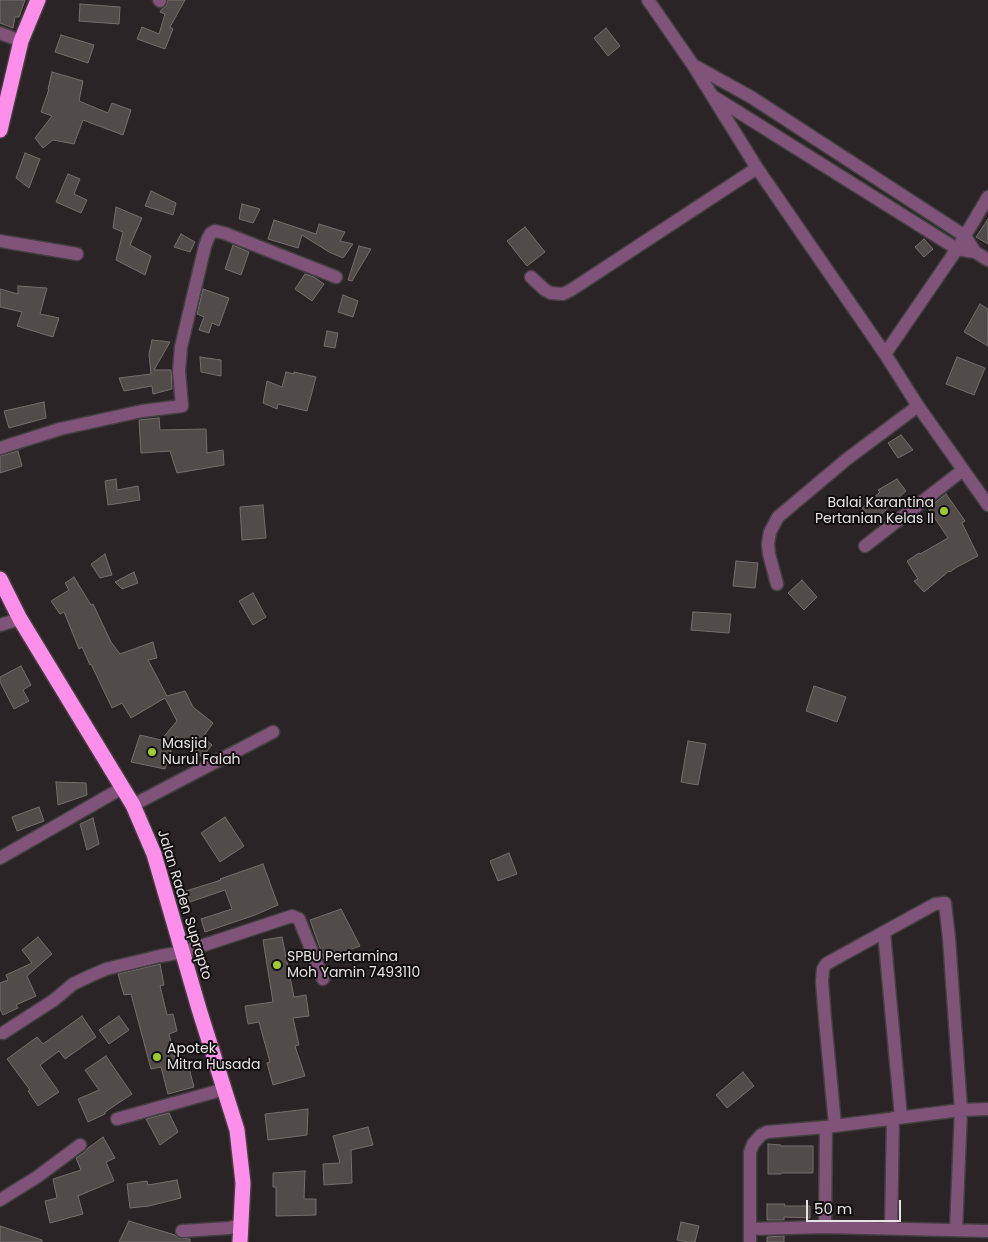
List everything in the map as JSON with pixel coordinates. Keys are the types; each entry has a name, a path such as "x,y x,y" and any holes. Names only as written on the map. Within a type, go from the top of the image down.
{"highway":[{"path":"0,130 21,41 33,1"},
{"name":"Jalan Raden Suprapto","path":"0,579 20,619 133,805 154,854 199,1010 237,1130 242,1183 240,1242"}],"street":[{"path":"648,0 693,65 757,168 885,354 918,406 988,505"},
{"path":"0,32 21,41"},
{"path":"693,65 751,97 965,236 974,252"},
{"path":"713,96 957,249 974,252 988,260"},
{"path":"531,277 545,290 551,293 563,294 757,168"},
{"path":"885,354 957,249 988,197"},
{"path":"0,448 60,429 142,411 182,406 179,371 181,348 205,246 211,233 215,231 224,233 336,277"},
{"path":"0,241 77,254"},
{"path":"777,584 768,544 770,532 778,517 847,459 918,406"},
{"path":"865,546 963,470"},
{"path":"0,625 20,619"},
{"path":"133,805 272,732"},
{"path":"0,858 122,788"},
{"path":"825,1227 830,1126 822,981 823,969 826,964 935,904 945,903 961,1110 956,1230"},
{"path":"1,1032 54,1000 73,984 106,969 183,952 294,917 299,919 323,979"},
{"path":"884,932 897,1118 891,1228"},
{"path":"117,1119 225,1089"},
{"path":"750,1242 750,1152 758,1138 767,1132 961,1110 988,1109"},
{"path":"0,1200 37,1177 80,1145"},
{"path":"182,1231 241,1226"},
{"path":"750,1229 825,1227 988,1231"}],"building":[{"path":"0,0 25,0 19,17 15,17 13,28 0,23"},
{"path":"168,0 185,0 170,27 173,29 165,49 137,39 142,27 159,34 165,14 160,12 166,6"},
{"path":"80,4 120,7 119,24 79,21"},
{"path":"606,28 620,46 608,56 594,38"},
{"path":"61,35 94,45 88,63 55,52"},
{"path":"52,72 83,81 79,101 108,113 112,103 131,110 123,135 83,120 74,144 53,140 43,148 35,138 52,116 41,112 49,89"},
{"path":"25,153 40,159 29,188 16,178"},
{"path":"68,174 80,179 74,194 87,200 81,213 56,202"},
{"path":"151,191 176,203 173,215 145,206"},
{"path":"242,204 260,209 253,223 239,219"},
{"path":"116,207 142,218 130,245 151,256 145,275 116,260 123,232 113,228"},
{"path":"988,219 988,244 976,237"},
{"path":"274,220 316,234 319,224 345,232 340,241 353,244 343,258 329,252 302,235 298,248 268,239"},
{"path":"525,227 545,252 527,266 507,241"},
{"path":"181,234 195,242 190,252 174,247"},
{"path":"924,239 933,249 924,257 915,247"},
{"path":"233,245 249,252 241,275 225,269"},
{"path":"359,246 371,249 352,281 348,280"},
{"path":"305,274 314,277 324,284 312,301 295,289"},
{"path":"18,286 47,288 40,314 59,318 53,337 17,326 22,312 0,307 0,289 18,294"},
{"path":"203,289 229,298 219,326 212,323 209,333 199,330 204,317 197,314"},
{"path":"343,295 358,301 353,317 338,312"},
{"path":"980,304 988,309 988,346 964,332"},
{"path":"327,331 338,333 335,348 324,346"},
{"path":"152,340 170,342 154,370 171,370 172,389 153,394 152,386 124,391 119,378 151,374 149,354"},
{"path":"200,357 221,360 221,376 201,372"},
{"path":"957,357 985,368 974,395 946,384"},
{"path":"286,372 316,377 307,411 278,404 277,409 263,403 267,381 282,387"},
{"path":"44,402 46,418 9,428 4,411"},
{"path":"159,418 160,430 206,429 207,453 223,450 224,465 177,473 170,451 141,453 139,420"},
{"path":"901,435 913,450 898,458 888,443"},
{"path":"18,451 22,466 0,473 0,456"},
{"path":"116,479 117,490 138,486 140,500 108,505 105,481"},
{"path":"897,479 906,491 874,521 862,508 880,492 878,490"},
{"path":"946,494 965,521 962,523 978,556 949,571 924,592 914,581 918,579 907,561 948,538 928,508"},
{"path":"263,505 266,538 242,540 240,507"},
{"path":"105,554 112,575 100,578 91,564"},
{"path":"736,561 758,563 755,588 733,586"},
{"path":"134,572 138,583 122,589 115,582"},
{"path":"74,577 91,605 93,604 111,642 120,654 153,642 157,658 148,660 167,696 185,691 193,707 213,723 203,737 212,745 202,757 176,736 165,769 131,762 140,735 161,740 177,721 165,698 131,718 122,703 112,708 82,647 79,649 64,612 60,614 51,601 69,590 65,583"},
{"path":"802,580 817,597 804,610 788,593"},
{"path":"253,593 266,617 253,625 239,601"},
{"path":"693,612 731,614 729,633 691,630"},
{"path":"21,666 31,685 23,690 29,701 14,709 0,682 0,677"},
{"path":"814,686 846,697 837,722 806,711"},
{"path":"688,741 706,744 698,785 681,782"},
{"path":"56,782 86,783 87,795 58,805"},
{"path":"39,807 44,821 17,831 12,817"},
{"path":"225,817 244,846 220,862 201,833"},
{"path":"93,818 99,844 87,850 80,824"},
{"path":"509,853 517,874 498,881 490,861"},
{"path":"263,864 278,905 205,932 201,919 232,909 225,890 190,902 186,891"},
{"path":"341,909 360,946 324,959 310,920"},
{"path":"38,937 52,954 27,976 36,996 16,1005 18,1008 3,1015 0,1009 0,983 8,980 6,975 32,963 22,950"},
{"path":"282,937 294,997 306,995 309,1016 293,1018 299,1045 295,1046 305,1076 273,1085 267,1063 270,1062 259,1022 248,1024 245,1006 273,1002 263,940"},
{"path":"160,964 164,985 160,986 167,1015 173,1014 177,1031 169,1034 178,1071 189,1068 194,1087 168,1094 161,1067 151,1069 131,994 124,995 118,974"},
{"path":"82,1016 96,1037 65,1059 59,1051 40,1065 59,1092 38,1106 28,1091 30,1090 7,1059 37,1037 43,1044"},
{"path":"119,1016 129,1030 109,1044 99,1030"},
{"path":"106,1056 132,1094 105,1112 105,1114 88,1122 78,1099 99,1090 85,1070"},
{"path":"743,1072 754,1086 727,1108 716,1095"},
{"path":"308,1109 307,1135 268,1140 265,1114"},
{"path":"169,1113 178,1132 160,1145 146,1119"},
{"path":"368,1127 373,1145 351,1150 352,1183 324,1185 323,1164 340,1163 333,1136"},
{"path":"103,1137 115,1158 106,1162 114,1181 78,1196 83,1214 50,1223 45,1201 57,1198 53,1179 81,1170 76,1158"},
{"path":"768,1144 813,1146 813,1173 768,1174"},
{"path":"305,1171 304,1199 316,1199 316,1215 276,1216 276,1187 273,1187 273,1173"},
{"path":"177,1180 181,1198 149,1206 130,1208 127,1184 147,1181 148,1185"},
{"path":"767,1204 810,1206 810,1218 784,1217 784,1220 767,1220"},
{"path":"129,1221 175,1235 179,1238 190,1239 190,1242 119,1242"},
{"path":"681,1222 699,1226 695,1242 677,1240"},
{"path":"0,1226 42,1240 42,1242 0,1242"},
{"path":"784,1236 784,1242 767,1242 767,1237"}],"place":[{"name":"Balai Karantina Pertanian Kelas II","path":"944,511"},
{"name":"Masjid Nurul Falah","path":"152,752"},
{"name":"SPBU Pertamina Moh Yamin 7493110","path":"277,965"},
{"name":"Apotek Mitra Husada","path":"157,1057"}]}
